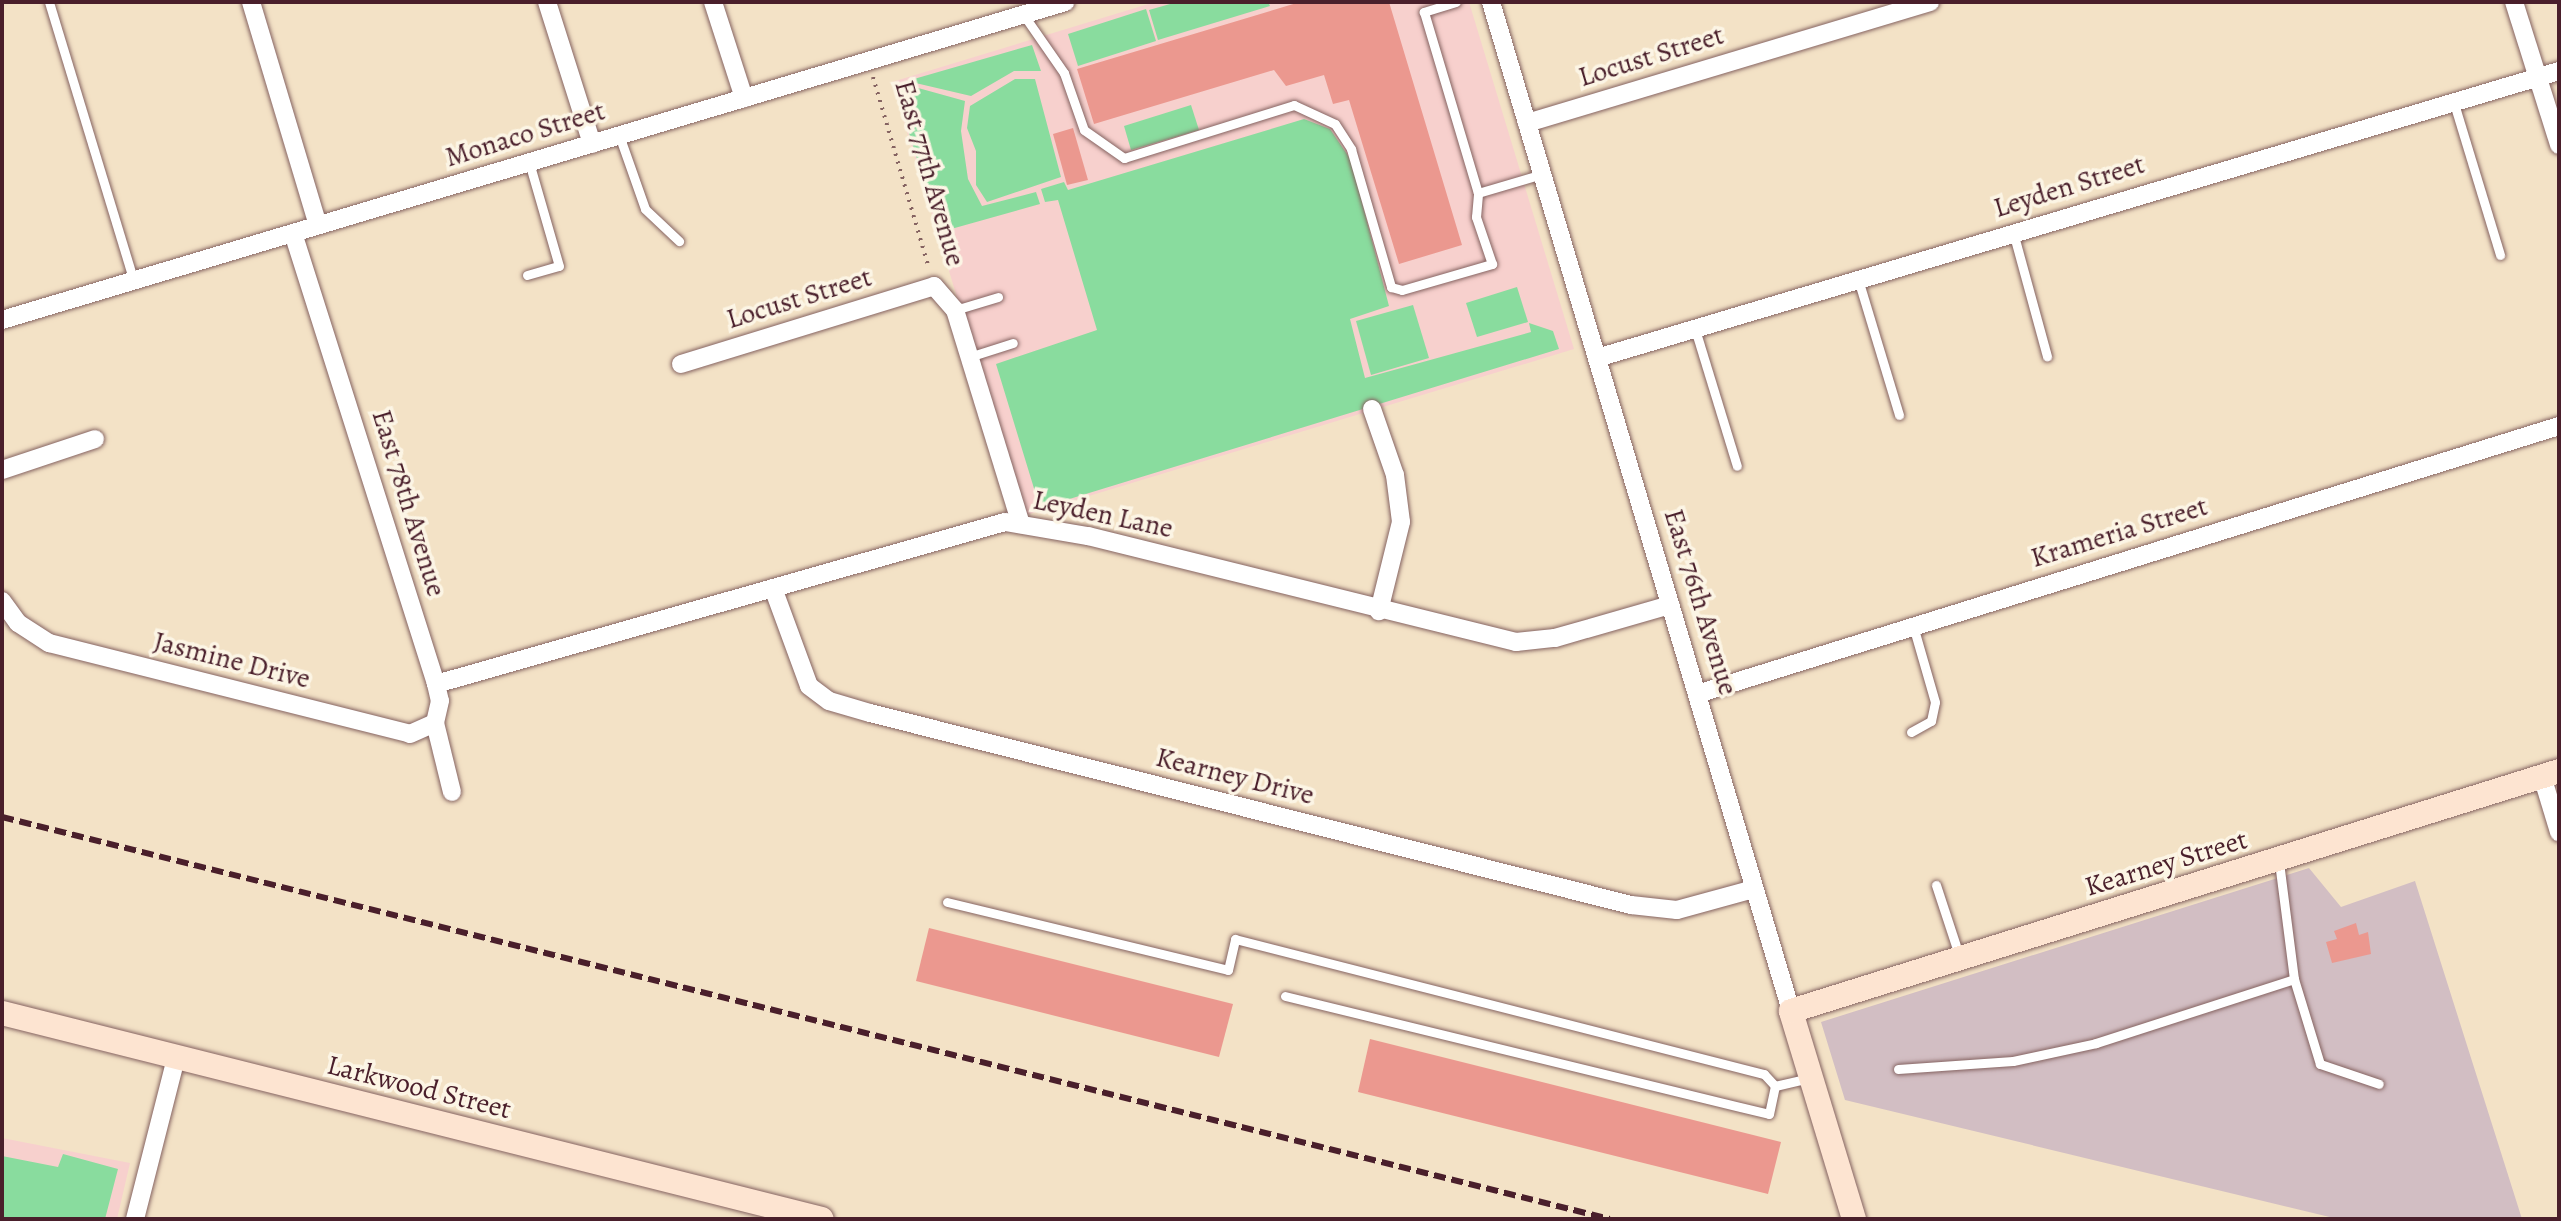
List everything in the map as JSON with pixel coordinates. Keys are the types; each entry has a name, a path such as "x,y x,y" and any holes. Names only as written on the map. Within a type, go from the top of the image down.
{"street":[{"path":"251,2 318,225"},
{"path":"547,2 592,144"},
{"path":"713,2 744,98"},
{"name":"Monaco Street","path":"2,320 868,61 1022,8 1065,2"},
{"name":"East 76th Avenue","path":"1491,2 1854,1219"},
{"name":"Locust Street","path":"1527,123 1930,2"},
{"path":"2514,2 2559,145"},
{"name":"Leyden Street","path":"1597,358 2453,100 2559,71"},
{"name":"East 78th Avenue","path":"293,233 436,684 440,701 435,723 452,792"},
{"name":"Locust Street","path":"681,364 934,286"},
{"name":"East 77th Avenue","path":"934,286 955,310 1021,524"},
{"path":"1372,409 1395,475 1401,522 1379,611"},
{"name":"Krameria Street","path":"1697,694 2559,426"},
{"path":"2,470 95,439"},
{"name":"Leyden Lane","path":"436,684 994,524 1021,524 1516,642 1555,638 1670,605"},
{"name":"Kearney Drive","path":"773,588 804,679 814,691 842,705 1631,905 1677,910 1754,889"},
{"name":"Jasmine Drive","path":"2,601 18,623 49,643 410,734 435,723"},
{"path":"2550,774 2559,832"},
{"name":"Kearney Street","path":"1791,1011 2550,774"},
{"name":"Larkwood Street","path":"2,1013 822,1219"},
{"path":"135,1219 176,1058"}],"lane":[{"path":"49,2 134,281"},
{"path":"1022,8 1064,73 1084,130 1124,158 1294,105 1335,124 1351,149 1391,287 1402,290 1492,264 1476,217 1478,193 1424,12 1454,3"},
{"path":"2453,100 2500,255"},
{"path":"619,135 645,209 679,241"},
{"path":"527,275 559,266 529,162"},
{"path":"1478,193 1542,174"},
{"path":"2013,232 2047,356"},
{"path":"1858,279 1899,415"},
{"path":"955,310 998,297"},
{"path":"1695,329 1737,466"},
{"path":"969,357 1013,343"},
{"path":"1911,732 1931,721 1935,702 1913,626"},
{"path":"2279,859 2294,979 2320,1064 2379,1084"},
{"path":"1936,885 1960,958"},
{"path":"947,902 1228,970 1235,939 1764,1074 1775,1086"},
{"path":"1898,1069 2013,1061 2096,1043 2294,979"},
{"path":"1285,996 1769,1114 1775,1086"},
{"path":"1775,1086 1811,1078"}],"path":[{"name":"East 77th Avenue","path":"868,61 934,286"}],"shaded area":[{"path":"1155,2 1469,2 1574,349 1023,516 892,82"},
{"path":"2309,868 2341,907 2415,881 2522,1219 2338,1219 1845,1100 1821,1022"},
{"path":"2,1138 130,1163 117,1219 2,1219"}],"green space":[{"path":"1177,2 1268,2 1270,6 1158,40 1149,10"},
{"path":"1146,9 1156,41 1078,66 1068,34"},
{"path":"1032,45 1041,71 1014,71 971,96 907,81"},
{"path":"1015,79 1035,79 1061,177 987,202 976,185 976,151 967,128 970,106"},
{"path":"911,86 965,101 961,131 968,179 982,206 1036,192 1040,204 944,231 937,224 896,91"},
{"path":"1191,105 1199,130 1131,150 1124,126"},
{"path":"1304,119 1330,129 1351,160 1389,306 1350,319 1365,378 1531,332 1529,323 1553,331 1559,349 1040,508 996,364 1097,330 1058,200 1045,202 1041,189 1064,182 1068,190"},
{"path":"1517,287 1528,322 1477,337 1466,303"},
{"path":"1413,305 1429,358 1371,375 1356,321"},
{"path":"63,1154 118,1169 105,1219 2,1219 2,1156 58,1167"}],"building":[{"path":"1300,2 1389,2 1462,245 1399,264 1349,100 1333,104 1324,75 1286,86 1274,70 1094,124 1077,69"},
{"path":"1073,128 1088,180 1067,185 1053,134"},
{"path":"2356,923 2359,935 2368,932 2371,954 2332,963 2326,942 2337,939 2334,931"},
{"path":"929,928 1233,1004 1219,1057 916,981"},
{"path":"1370,1039 1781,1142 1768,1194 1358,1092"}],"railway":[{"path":"2,817 1609,1219"}]}
